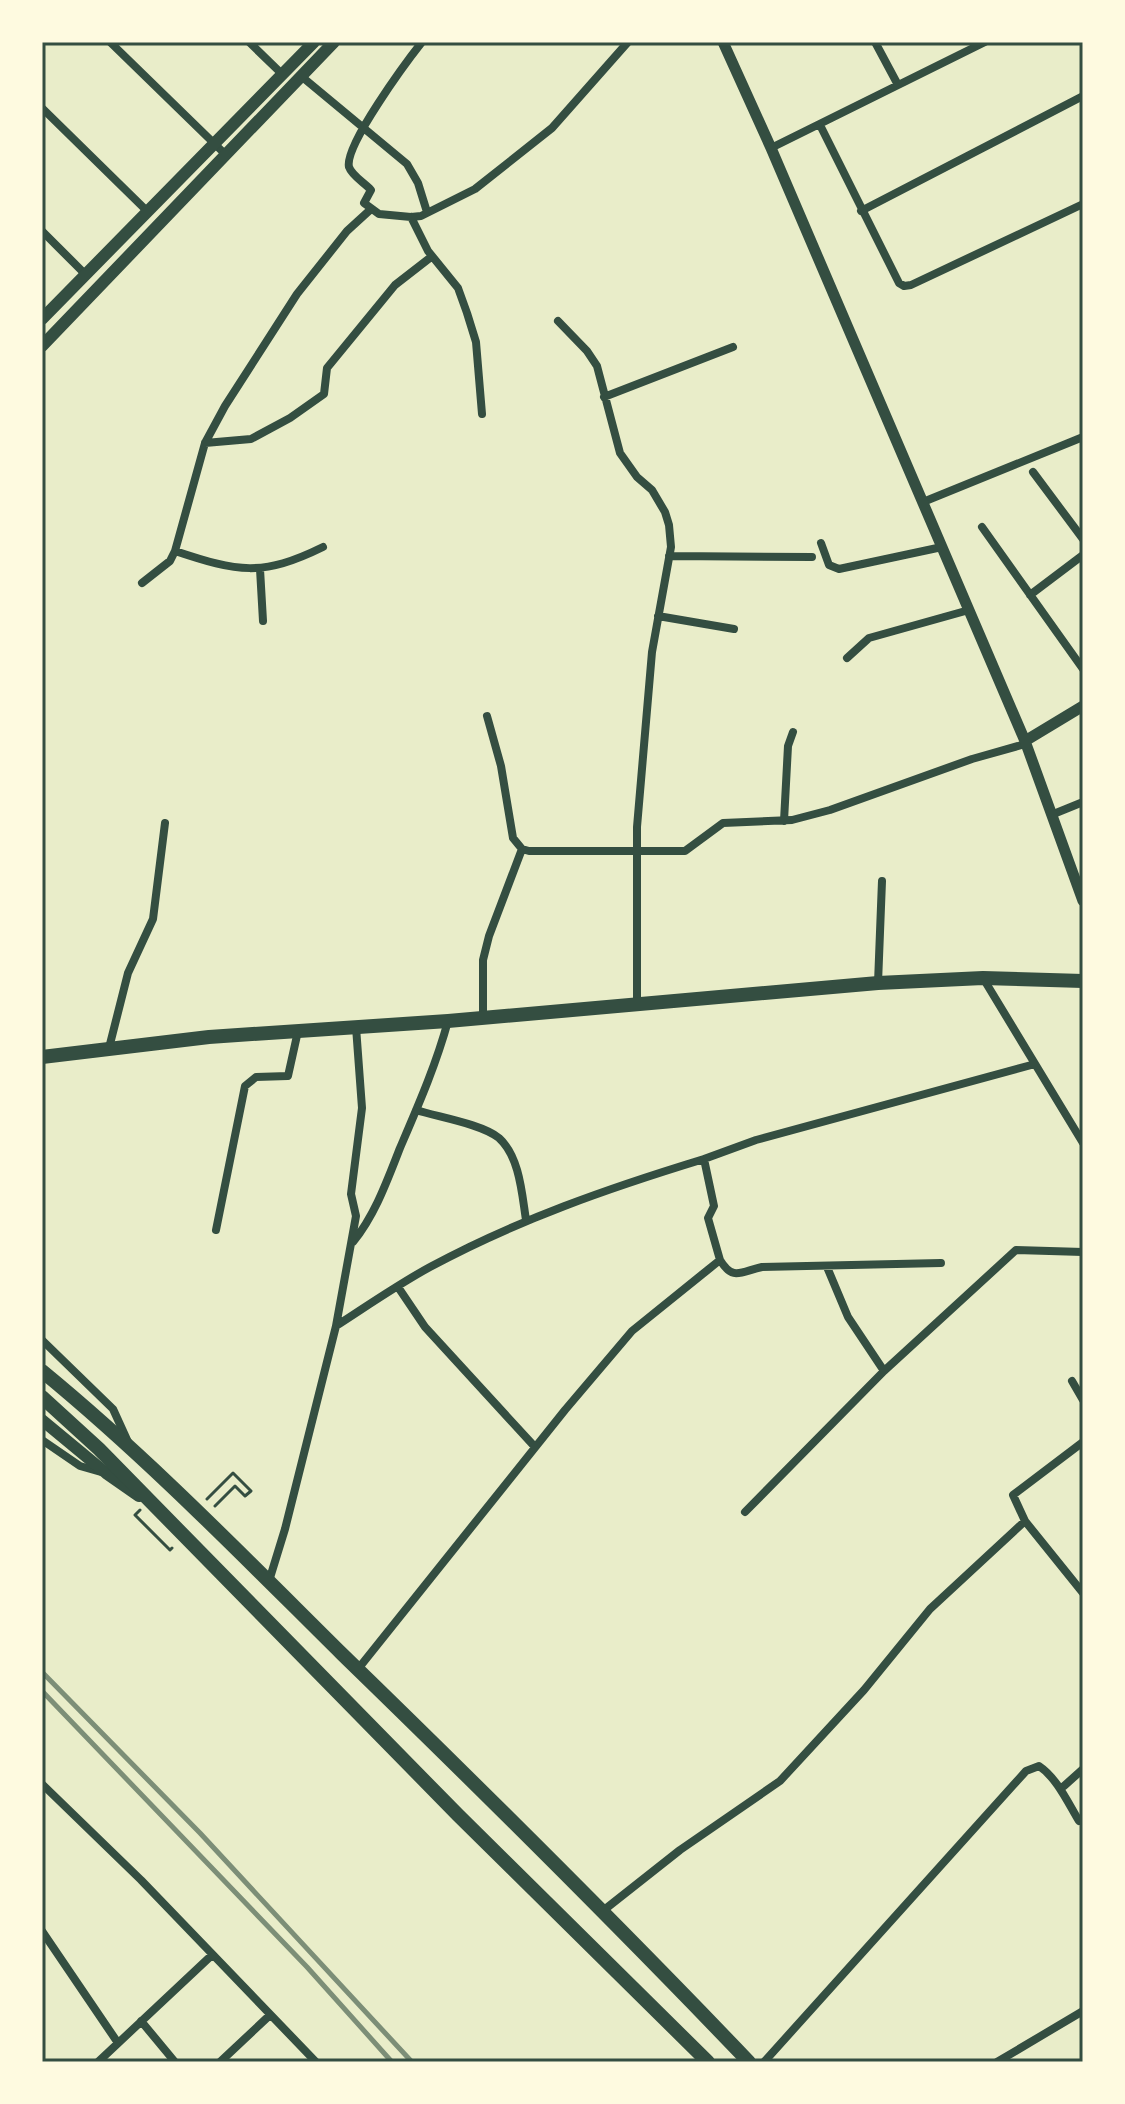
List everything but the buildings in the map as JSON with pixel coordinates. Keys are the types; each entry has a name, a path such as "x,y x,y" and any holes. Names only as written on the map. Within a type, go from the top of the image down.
{"main road":[{"path":"42,319 314,42"},
{"path":"42,346 334,42"},
{"path":"42,1057 298,1031 448,1021 878,983 983,978 1083,981"},
{"path":"42,1371 131,1448 269,1581 604,1910 749,2062"},
{"path":"42,1397 708,2062"},
{"path":"42,1420 106,1473 149,1501"}],"street":[{"path":"110,42 225,154"},
{"path":"249,42 282,74"},
{"path":"422,42 393,80 364,128 349,166 371,190 364,203 379,214 411,217 475,189 552,128 628,42"},
{"path":"723,42 1025,742 1083,901"},
{"path":"875,42 898,85"},
{"path":"771,148 985,42"},
{"path":"301,76 407,164 418,183 427,212"},
{"path":"861,211 1083,96"},
{"path":"42,108 148,212"},
{"path":"820,125 861,211 899,283 904,286 1083,204"},
{"path":"142,583 170,561 175,551 205,443 225,406 297,294 347,231 370,210"},
{"path":"411,217 431,257 451,277 467,313 476,342 482,414"},
{"path":"42,231 86,275"},
{"path":"205,443 251,439 290,418 324,394 327,368 395,285 431,257"},
{"path":"558,321 597,366 620,453 637,477 652,490 665,512 671,547 652,652 637,851 637,1003"},
{"path":"604,397 733,347"},
{"path":"923,502 1083,437"},
{"path":"1033,472 1083,539"},
{"path":"982,527 1083,669"},
{"path":"821,543 829,565 839,569 942,547"},
{"path":"175,551 221,566 260,569 291,563 323,547"},
{"path":"1030,595 1083,555"},
{"path":"669,556 812,557"},
{"path":"260,569 263,621"},
{"path":"847,658 869,638 969,610"},
{"path":"658,616 734,629"},
{"path":"487,716 501,766 513,838 522,849 685,851 723,823 784,821 830,810 1025,742 1083,706"},
{"path":"784,821 788,746 793,732"},
{"path":"1051,815 1083,802"},
{"path":"109,1048 128,973 153,919 165,823"},
{"path":"483,1018 483,960 522,849"},
{"path":"878,983 882,881"},
{"path":"983,978 1083,1143"},
{"path":"351,1246 367,1226 436,1064 448,1021"},
{"path":"269,1581 336,1326 356,1216 351,1194 362,1108 356,1027"},
{"path":"216,1230 245,1086 256,1077 288,1076 298,1031"},
{"path":"336,1326 428,1268 526,1220 609,1188 756,1140 1035,1064"},
{"path":"416,1110 499,1138 517,1173 526,1220"},
{"path":"704,1159 714,1206 708,1218 720,1260 728,1272 733,1274 762,1267 941,1263"},
{"path":"745,1512 884,1371 1016,1250 1083,1252"},
{"path":"358,1669 632,1331 720,1260"},
{"path":"827,1267 848,1317 884,1371"},
{"path":"398,1287 425,1327 535,1447"},
{"path":"42,1340 113,1409 131,1448"},
{"path":"1072,1381 1083,1400"},
{"path":"42,1440 80,1466 106,1473"},
{"path":"1083,1442 1013,1495 1025,1521 1083,1593"},
{"path":"604,1910 680,1850 780,1781 864,1690 930,1609 1025,1521"},
{"path":"764,2062 1026,1771 1039,1766 1043,1768 1079,1821"},
{"path":"1064,1786 1083,1769"},
{"path":"42,1784 316,2062"},
{"path":"42,1931 118,2043"},
{"path":"98,2062 212,1955"},
{"path":"997,2062 1083,2011"},
{"path":"220,2062 270,2015"},
{"path":"141,2021 175,2062"}],"path":[{"path":"195,1510 233,1473 251,1491 245,1496 235,1486"},
{"path":"135,1515 170,1550"}],"railway":[{"path":"42,1672 200,1833 412,2062"},
{"path":"42,1691 307,1967 392,2062"}]}
